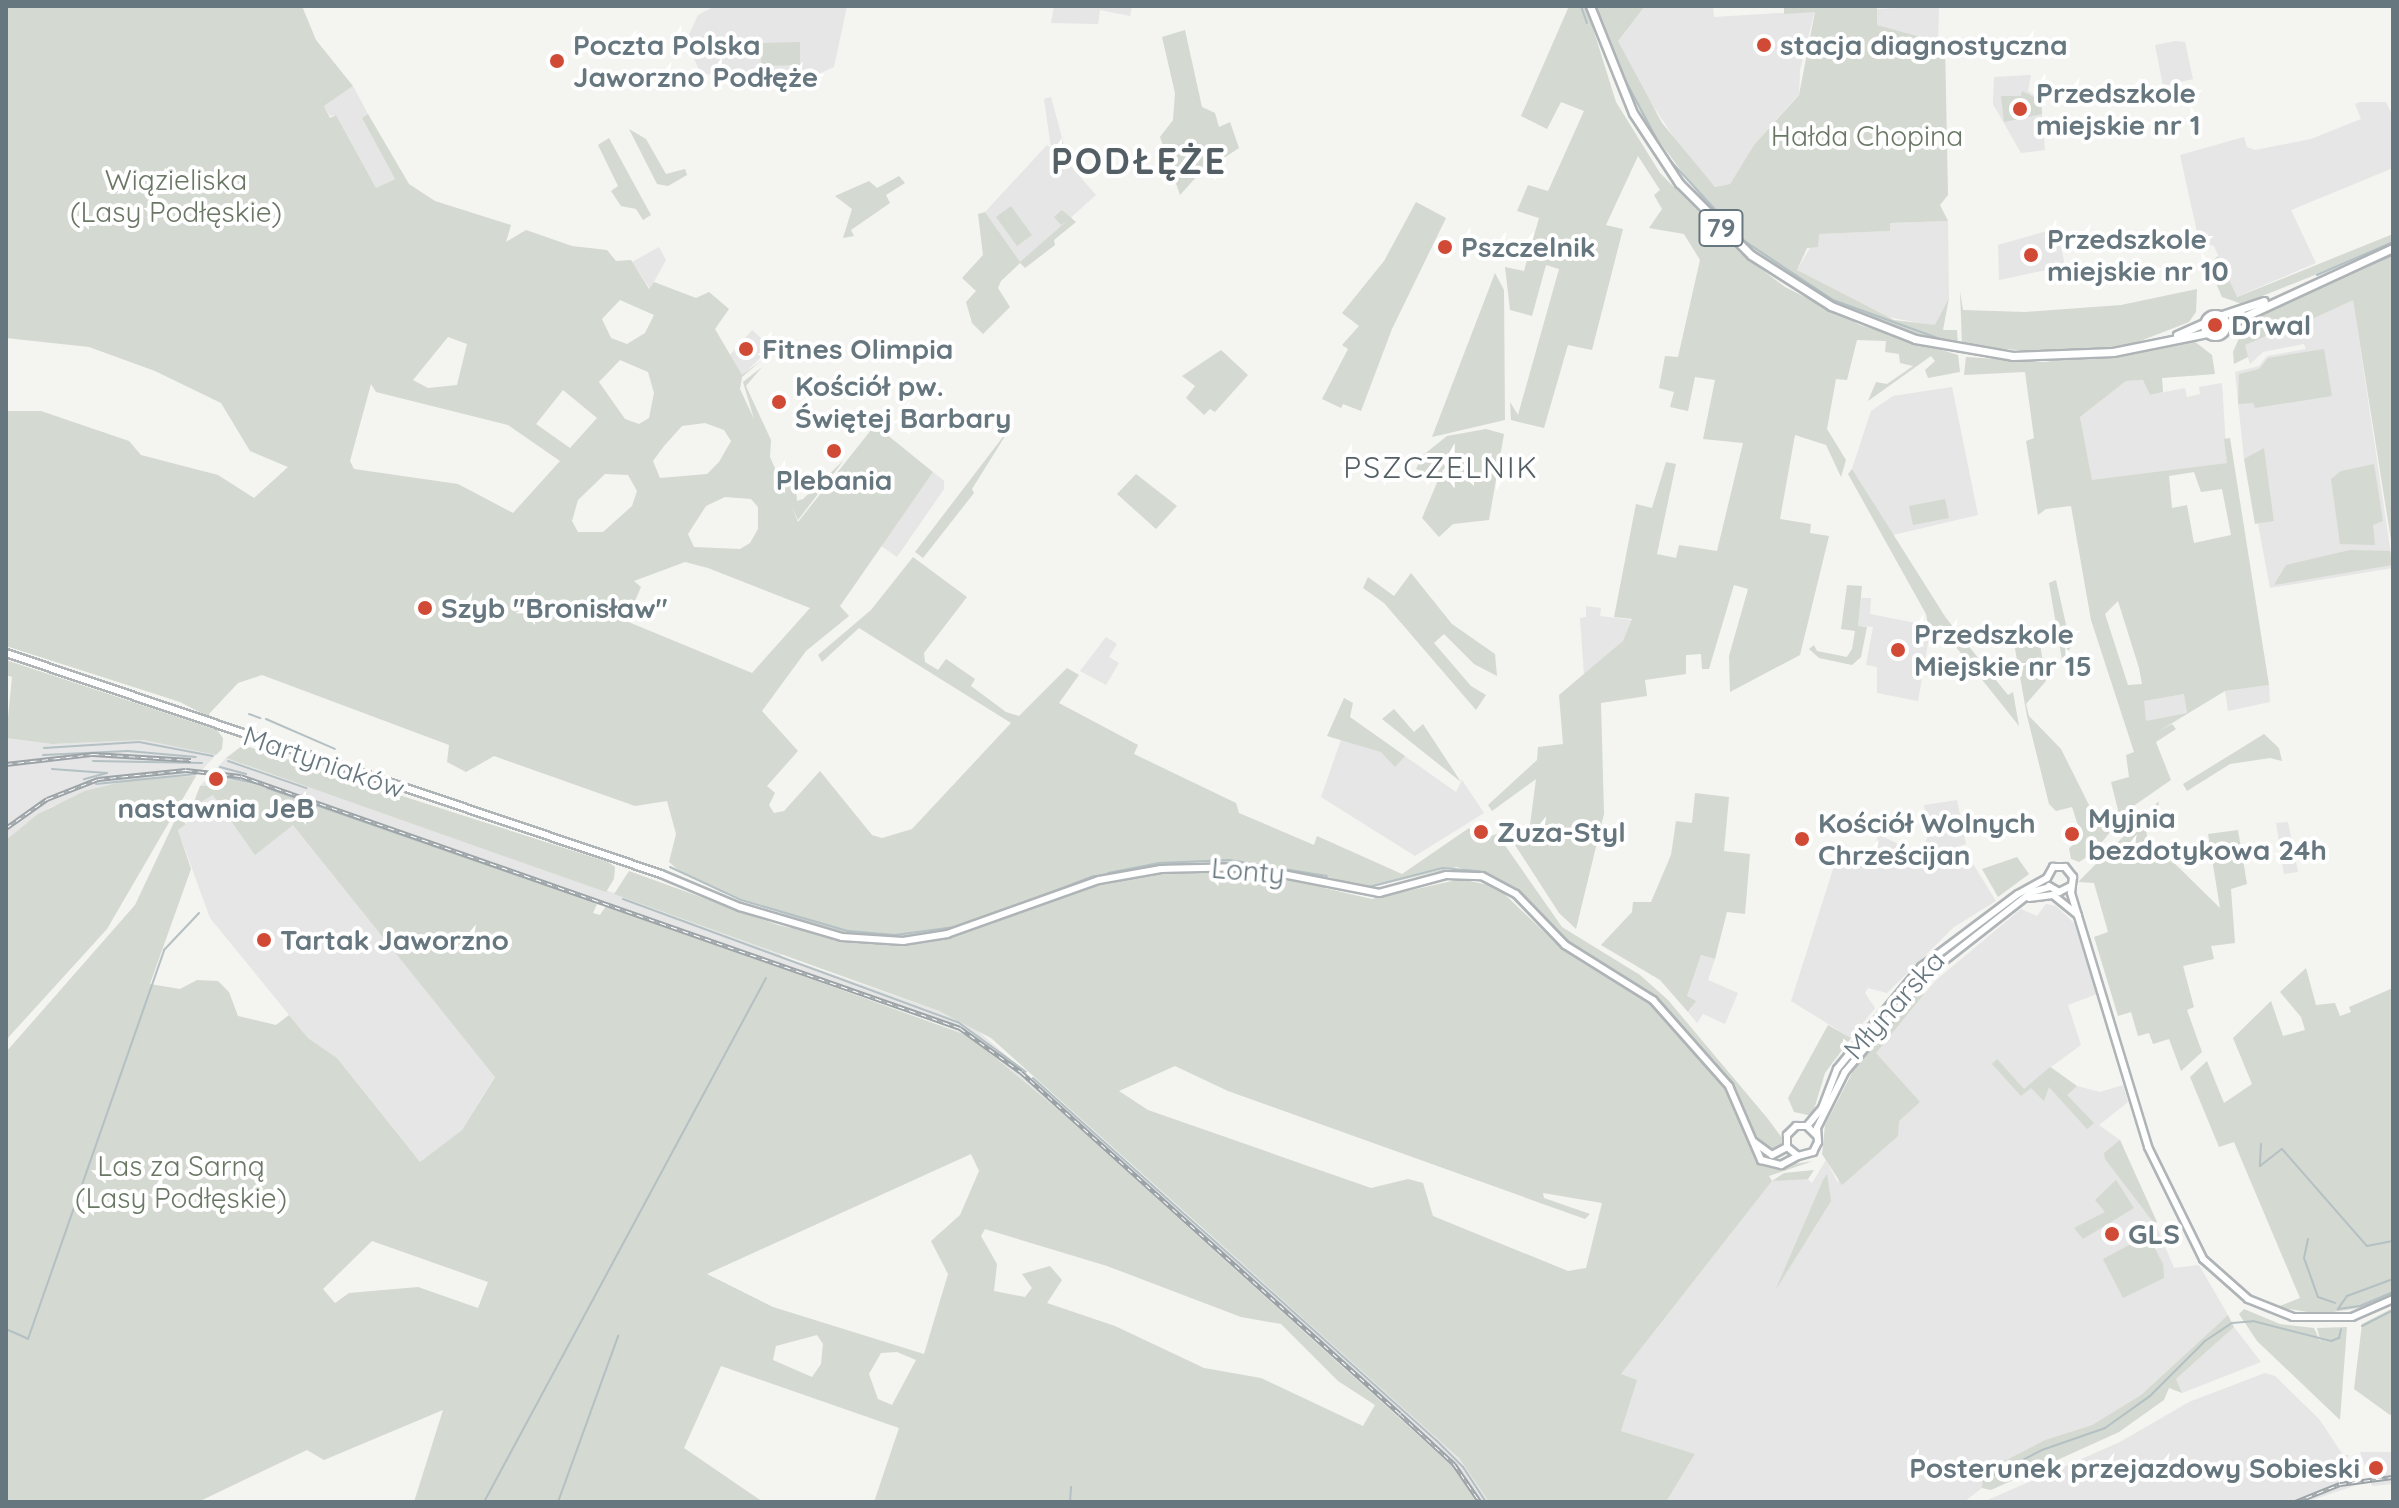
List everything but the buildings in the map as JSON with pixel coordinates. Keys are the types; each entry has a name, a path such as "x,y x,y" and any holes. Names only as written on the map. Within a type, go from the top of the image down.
{"main road":[{"name":"79","path":"1590,6 1622,91 1667,167 1718,225 1787,281 1866,322 1949,347 2038,357 2132,349 2186,334"},
{"path":"2186,334 2219,335 2226,325 2393,248"},
{"path":"2132,349 2186,334 2204,323 2210,314 2222,315 2242,310 2315,282"},
{"path":"2222,315 2226,325"},
{"path":"2204,323 2207,333"},
{"name":"Martyniaków","path":"6,653 642,869"},
{"name":"Lonty","path":"642,869 760,914 842,937 885,941 947,934 1099,880 1161,869 1247,867 1379,893 1446,875 1482,876 1516,894 1565,945 1653,1000 1729,1086 1754,1142"},
{"name":"Młynarska","path":"1807,1126 1822,1108 1837,1069 1921,967 2018,894 2047,878 2053,867 2068,869 2071,886"},
{"path":"2047,878 2049,887 2063,891 2080,918"},
{"path":"2063,891 2071,886 2148,1147 2203,1259 2248,1299 2293,1317 2352,1317 2393,1299"},
{"name":"Młynarska","path":"1817,1136 1845,1072 1904,998 1943,960 2023,900 2049,887"},
{"path":"2023,900 2053,895 2080,918"},
{"path":"1754,1142 1757,1155 1769,1163 1813,1152 1817,1136 1807,1126 1790,1130 1787,1147"},
{"path":"1754,1142 1767,1155 1787,1147"},
{"path":"1787,1147 1798,1156"}],"shaded area":[{"path":"715,6 847,6 834,67 807,79 701,74 686,41 698,15"},
{"path":"1054,6 1132,6 1130,16 1100,10 1098,24 1051,23"},
{"path":"1645,6 1713,6 1714,17 1815,11 1800,70 1799,94 1754,145 1730,184 1715,187 1681,148 1632,74 1618,41"},
{"path":"1939,6 1938,45 1877,25 1877,9"},
{"path":"2185,42 2193,79 2163,86 2155,45"},
{"name":"Przedszkole miejskie nr 1","path":"2031,75 2028,91 2041,101 2045,150 2021,153 1993,104 1994,77"},
{"path":"353,86 368,114 362,118 395,179 376,188 336,115 330,116 324,106"},
{"path":"1051,97 1069,164 1096,195 1020,263 985,212 1047,145 1051,148 1044,99"},
{"path":"2386,102 2393,117 2393,168 2291,210 2316,263 2236,297 2214,246 2199,241 2180,155 2244,137 2247,147 2255,150 2311,139 2361,119 2355,104"},
{"path":"1948,221 1949,298 1935,326 1883,316 1797,270 1818,234 1890,231 1890,223"},
{"name":"Przedszkole miejskie nr 10","path":"2057,228 2065,266 1999,280 1998,245"},
{"path":"659,247 666,260 650,289 632,262"},
{"path":"2353,299 2393,568 2270,588 2258,524 2274,520 2264,449 2244,459 2235,372 2259,366 2267,356 2306,349 2304,344 2263,352 2250,364 2244,345 2291,326 2294,332 2312,326 2311,319"},
{"path":"752,330 771,347 742,376 729,356"},
{"path":"2144,380 2150,395 2185,388 2187,397 2200,394 2199,387 2222,383 2227,463 2092,481 2080,417 2126,381"},
{"path":"1952,387 1978,515 1893,535 1852,469 1871,411 1893,396"},
{"path":"933,472 944,481 944,489 897,557 881,546"},
{"name":"Przedszkole Miejskie nr 15","path":"1861,598 1871,598 1870,614 1931,626 1918,701 1877,693 1877,667 1866,665 1873,627 1858,626"},
{"path":"1586,606 1601,608 1600,616 1632,620 1623,642 1584,675 1580,618 1586,617"},
{"path":"1106,637 1117,644 1109,657 1119,663 1106,685 1080,671"},
{"path":"2269,685 2270,702 2228,711 2225,691"},
{"path":"2184,694 2187,713 2146,722 2143,701"},
{"path":"1349,717 1456,792 1462,780 1484,813 1415,856 1321,797"},
{"path":"6,738 52,744 143,740 216,755 196,776 125,780 50,807 6,840"},
{"path":"226,758 775,949 783,957 939,1011 976,1029 1382,1387 1459,1458 1489,1502 1477,1502 1451,1465 1061,1112 969,1036 876,999 266,790 495,1076 462,1130 420,1162 337,1058 308,1038 210,918 178,830 187,823 192,807 228,785 259,788 225,779 224,785 200,786"},
{"path":"1957,800 1966,844 1947,850 1923,850 1928,835 1924,805"},
{"path":"2288,822 2298,872 2284,874 2276,823"},
{"path":"1878,834 1933,861 1965,851 1996,901 1954,927 1887,993 1868,988 1865,993 1875,1008 1851,1038 1791,1001 1835,863 1872,866"},
{"path":"2046,904 2056,906 2074,923 2097,994 2068,1005 2081,1045 2051,1067 2077,1086 2100,1092 2123,1085 2128,1102 2099,1125 2120,1140 2174,1268 2199,1265 2228,1315 2141,1395 2092,1425 2045,1440 1983,1472 1982,1488 1964,1502 1666,1502 1695,1454 1621,1431 1636,1380 1621,1374 1772,1181 1806,1177 1812,1183 1826,1160 1838,1183 1846,1089 1935,981 2021,909 2037,916"},
{"path":"1701,955 1715,959 1708,980 1738,993 1725,1024 1703,1014 1697,1023 1688,1012 1692,1008 1687,996"},
{"path":"2234,1327 2261,1362 2182,1393 2176,1379"},
{"path":"2265,1373 2275,1376 2319,1419 2343,1455 2349,1455 2346,1460 2360,1484 2306,1502 1983,1502 2120,1442 2189,1402"},
{"path":"2360,1452 2393,1452 2393,1484 2372,1486"}],"green space":[{"name":"Wiązieliska (Lasy Podłęskie)","path":"6,6 302,6 316,40 353,86 324,106 330,118 336,115 376,188 395,179 362,118 368,114 409,184 435,201 511,225 506,242 526,230 572,246 607,250 616,261 631,260 649,289 654,282 696,298 709,292 729,309 715,329 742,375 762,360 742,377 740,389 754,419 743,382 762,367 746,386 771,440 770,457 781,482 785,480 796,489 797,501 803,499 844,460 798,520 792,507 798,522 875,425 933,472 840,606 849,616 806,651 762,711 798,751 767,786 775,793 769,805 774,813 784,811 820,771 872,835 882,838 912,829 1011,723 859,628 822,662 818,655 871,610 913,557 967,597 924,653 925,662 938,670 946,659 975,679 971,686 1006,712 1019,716 1067,668 1079,675 1059,703 1138,745 1134,754 1236,803 1239,813 1314,845 1317,836 1402,874 1469,828 1478,840 1497,834 1562,927 1640,975 1668,1000 1768,1119 1782,1138 1783,1148 1771,1153 1756,1140 1732,1084 1654,995 1562,938 1508,884 1457,867 1367,888 1322,875 1324,888 1372,899 1461,879 1497,887 1561,948 1650,1003 1725,1088 1760,1161 1777,1167 1813,1161 1769,1176 1772,1181 1621,1374 1637,1380 1621,1431 1695,1454 1666,1502 1489,1502 1459,1458 991,1038 939,1011 614,894 629,871 778,925 791,928 799,919 721,892 669,862 676,834 667,801 635,806 494,756 466,772 447,762 449,745 262,675 238,683 209,714 211,718 180,702 6,646 6,411 41,411 129,441 141,455 218,475 254,498 288,467 250,451 221,403 155,371 89,347 6,338","holes":["620,300 654,315 645,333 627,344 611,338 602,319","448,337 467,344 457,385 428,388 413,380","620,360 648,372 654,393 649,418 639,424 625,419 599,382","371,384 376,392 508,425 560,461 513,513 458,484 354,469 350,461","563,390 597,418 570,448 536,424","705,423 724,430 731,441 719,462 707,474 660,478 653,461 682,426","605,474 628,475 637,491 632,506 603,532 578,532 572,521 578,500","725,497 751,499 758,507 758,529 750,543 740,549 694,547 688,534 706,506","685,562 810,608 752,673 626,621 641,587 634,581","1175,1066 1228,1091 1585,1219 1590,1214 1544,1198 1543,1193 1602,1203 1586,1268 1568,1271 1433,1216 1423,1183 1408,1179 1371,1188 1148,1110 1119,1091"]},
{"path":"1569,6 1586,6 1616,102 1660,173 1740,253 1785,287 1860,325 1958,355 1960,372 1928,378 1925,370 1935,361 1931,356 1868,401 1876,382 1887,384 1913,366 1900,363 1899,354 1885,352 1886,341 1857,340 1847,380 1836,379 1827,429 1846,460 1841,477 1826,445 1795,435 1780,519 1811,524 1810,533 1829,536 1800,655 1730,692 1729,656 1748,589 1734,585 1709,669 1702,669 1701,654 1686,655 1686,674 1645,680 1647,696 1601,703 1604,814 1576,929 1559,913 1506,831 1530,825 1536,779 1492,811 1488,805 1537,760 1538,747 1563,744 1559,695 1623,641 1632,619 1614,617 1636,504 1652,508 1666,462 1676,464 1657,554 1676,558 1679,545 1717,551 1743,443 1703,439 1715,380 1695,377 1688,411 1670,407 1674,392 1659,388 1665,356 1678,357 1700,260 1684,234 1649,228 1662,209 1654,195 1660,190 1638,156 1606,225 1623,229 1592,350 1568,345 1544,428 1511,420 1510,402 1518,415 1559,269 1546,265 1532,316 1510,310 1505,267 1524,271 1539,218 1517,211 1528,185 1548,191 1584,111 1561,102 1547,129 1521,116"},
{"name":"Hałda Chopina","path":"1597,6 1645,6 1618,41 1662,123 1715,187 1730,184 1754,145 1799,95 1815,12 1784,14 1784,6 1877,6 1877,25 1945,44 1948,195 1940,205 1948,221 1890,223 1890,231 1819,234 1818,247 1807,248 1797,270 1894,320 1935,325 1949,298 1943,330 1957,330 1958,345 1903,331 1829,301 1760,257 1718,220 1647,125 1614,59"},
{"path":"1185,30 1202,107 1215,113 1219,127 1230,122 1239,148 1198,175 1180,195 1160,137 1173,120 1175,93 1162,37"},
{"path":"800,42 800,65 761,66 761,43"},
{"path":"2022,91 2041,101 2042,114 2004,122 2001,96 2021,96"},
{"path":"629,129 646,139 666,174 685,169 687,175 668,186 657,184"},
{"path":"609,138 651,215 643,220 636,209 621,206 611,191 618,186 598,145"},
{"path":"899,176 905,183 886,195 890,203 851,230 854,236 843,238 852,209 835,196 869,181 877,188"},
{"path":"1416,202 1446,218 1392,329 1361,411 1343,404 1341,408 1322,399 1348,349 1342,345 1359,326 1342,313 1384,261"},
{"path":"1011,206 1032,235 1017,246 996,217"},
{"path":"1062,210 1076,222 1054,240 1055,245 1025,268 1020,263 1001,281 998,288 1010,307 983,334 972,323 966,302 976,291 962,278 983,255 978,214 985,212 1020,262 1068,220 1061,225 1054,217"},
{"path":"2393,234 2393,244 2242,304 2222,297 2208,265 2218,256 2237,297"},
{"path":"2393,252 2393,553 2353,300 2312,319 2313,325 2294,333 2290,326 2245,345 2248,357 2234,364 2233,352 2247,320"},
{"path":"1495,273 1504,290 1505,420 1432,437"},
{"path":"2197,289 2196,312 2189,322 2130,345 2049,353 1962,345 1960,291 1963,310 2025,312 2121,305"},
{"path":"2194,341 2212,355 2215,374 2162,378 2163,392 2150,395 2143,380 2126,381 2080,417 2092,480 2227,463 2224,439 2230,438 2269,685 2225,691 2159,731 2172,724 2176,729 2156,742 2171,780 2129,809 2093,853 2079,862 2071,859 2069,848 2082,838 2072,807 2056,811 2049,804 2027,716 2014,643 2039,638 2046,681 2026,704 2029,716 2061,749 2099,825 2118,810 2111,782 2129,777 2126,755 2134,752 2091,620 2071,506 2046,509 2038,515 2026,441 2034,438 2025,372 1964,375 1966,357 2045,362","holes":["2194,472 2201,492 2222,489 2231,535 2194,543 2187,505 2172,508 2169,476","2118,601 2142,684 2128,685 2105,614","2184,694 2187,713 2146,721 2144,701"]},
{"path":"2324,349 2332,396 2255,408 2253,403 2238,404 2239,374 2259,369 2268,358"},
{"path":"1221,350 1248,375 1215,412 1210,409 1204,415 1186,398 1195,386 1182,376"},
{"path":"1012,425 972,489 974,493 923,558 915,552"},
{"path":"1486,429 1504,434 1489,520 1453,524 1439,537 1422,518 1439,478 1416,469 1422,456 1447,436"},
{"path":"2264,448 2274,521 2255,524 2244,459"},
{"path":"2374,464 2383,521 2373,525 2375,545 2340,544 2331,479 2341,471"},
{"path":"1852,469 1946,618 2008,695 2013,692 2019,726 1948,637 1930,635 1926,614 1848,474"},
{"path":"1136,474 1177,506 1156,529 1117,494"},
{"path":"1945,499 1949,518 1913,525 1909,506"},
{"path":"2350,550 2390,551 2392,565 2274,585 2286,565"},
{"path":"1411,573 1452,624 1495,654 1497,676 1474,664 1444,634 1434,643 1471,686 1486,695 1476,710 1384,603 1363,588 1368,577 1394,596"},
{"path":"2056,580 2071,647 2062,660 2049,583"},
{"path":"1847,585 1862,586 1858,626 1867,627 1861,657 1852,665 1819,658 1809,649 1814,645 1817,651 1847,657 1852,649 1855,631 1841,629"},
{"path":"6,660 217,730 223,738 222,749 216,755 143,740 52,744 6,738 12,677 6,675"},
{"path":"1344,698 1353,703 1350,717 1405,756 1395,767 1381,752 1327,736"},
{"path":"1394,709 1414,732 1423,724 1461,782 1382,719"},
{"path":"2264,734 2279,748 2282,761 2270,758 2230,764 2187,791 2183,784"},
{"path":"243,745 608,862 615,867 614,879 606,892 226,758"},
{"path":"196,776 107,929 6,1040 6,840 38,814 85,791 137,778"},
{"name":"Las za Sarną (Lasy Podłęskie)","path":"225,779 262,786 597,904 593,913 600,915 606,906 623,911 969,1036 1061,1112 1451,1465 1477,1502 874,1502 899,1428 721,1366 684,1448 763,1502 414,1502 443,1410 324,1460 307,1450 198,1502 6,1502 6,1052 135,905 177,816 186,824 178,830 191,869 150,984 180,989 197,980 218,981 229,992 238,1016 276,1025 289,1015 308,1038 337,1058 420,1162 462,1130 495,1077 293,825 255,855 213,795 192,807 200,786 224,785","holes":["971,1154 979,1171 960,1215 931,1241 948,1274 924,1354 773,1307 707,1274","985,1229 1107,1266 1241,1317 1281,1324 1338,1381 1375,1405 1363,1426 1261,1378 1204,1368 1115,1326 1047,1303 1062,1280 1050,1266 1022,1274 1032,1288 1025,1297 994,1291 997,1264 981,1236","372,1241 488,1282 478,1308 418,1287 349,1293 335,1303 323,1289","817,1335 823,1344 821,1364 812,1377 773,1360 776,1346","897,1352 916,1360 892,1405 878,1399 869,1374 881,1353"]},
{"path":"1695,793 1729,797 1724,851 1750,854 1745,914 1727,912 1715,959 1701,955 1687,996 1696,1001 1688,1012 1660,980 1601,945 1632,912 1633,902 1651,902 1671,855 1676,821 1692,823"},
{"path":"2159,801 2157,815 2146,823 2147,840 2165,860 2165,854 2220,908 2208,834 2238,830 2247,884 2231,889 2235,943 2211,946 2214,959 2183,966 2194,1007 2187,1010 2202,1052 2181,1071 2169,1039 2153,1044 2149,1033 2138,1036 2131,1012 2118,1016 2094,937 2108,932 2094,883 2078,882"},
{"path":"2017,857 2029,874 1998,897 1982,869"},
{"path":"2306,968 2316,1005 2335,1003 2340,1016 2351,1012 2349,1007 2393,988 2393,1294 2365,1307 2320,1314 2277,1307 2300,1298 2234,1142 2219,1147 2190,1077 2207,1061 2224,1103 2252,1084 2233,1038 2271,1001 2283,1036 2305,1030 2301,1017 2280,992"},
{"path":"1925,993 1876,1053 1920,1102 1899,1121 1898,1136 1842,1185 1822,1154 1825,1125 1853,1071 1914,997"},
{"path":"1828,1025 1851,1038 1825,1073 1812,1116 1794,1112 1788,1098"},
{"path":"1997,1059 2024,1089 2050,1067 2077,1086 2067,1095 2094,1123 2087,1129 2049,1087 2044,1101 2031,1088 2021,1096 1992,1064"},
{"path":"2120,1140 2157,1222 2154,1223 2105,1159 2104,1153"},
{"path":"1814,1170 1808,1179 1772,1181 1784,1173"},
{"path":"1827,1174 1831,1201 1775,1291 1823,1180"},
{"path":"2116,1180 2134,1208 2083,1239 2074,1228 2105,1212 2095,1200"},
{"path":"2148,1235 2163,1264 2164,1278 2123,1298 2103,1259"},
{"path":"2393,1308 2393,1413 2390,1415 2354,1389 2362,1324"},
{"path":"2244,1309 2280,1324 2314,1328 2321,1343 2317,1328 2347,1327 2340,1420 2257,1341 2239,1314"},
{"path":"2228,1315 2234,1327 2176,1379 2182,1393 2169,1388 2164,1400 2119,1432 1991,1490 1982,1488 1983,1472 2045,1440 2092,1425 2141,1395"}],"waterway":[{"path":"1581,6 1587,23"},
{"path":"1596,6 1610,46"},
{"path":"1618,67 1666,156 1743,240 1833,300 1943,340"},
{"path":"2317,275 2393,242"},
{"path":"2321,286 2393,255"},
{"path":"249,714 260,718"},
{"path":"266,719 335,749"},
{"path":"44,748 139,742 213,756"},
{"path":"43,755 128,751 196,757"},
{"path":"93,761 202,763"},
{"path":"228,761 306,788"},
{"path":"220,767 246,774"},
{"path":"52,769 107,773 84,779"},
{"path":"96,784 195,774"},
{"path":"225,777 257,784"},
{"path":"267,788 594,902"},
{"path":"1108,873 1159,863 1229,860 1327,876"},
{"path":"670,867 741,900 848,931 895,935 962,926"},
{"path":"1369,887 1442,868 1480,871"},
{"path":"987,917 1094,876"},
{"path":"623,899 958,1022 1026,1072"},
{"path":"6,1329 28,1339 164,950 199,913"},
{"path":"484,1502 766,978"},
{"path":"1033,1078 1437,1441 1463,1467 1486,1502"},
{"path":"2261,1144 2260,1166 2282,1149 2367,1246 2393,1241"},
{"path":"2308,1239 2304,1258 2318,1297 2335,1303"},
{"path":"2393,1279 2347,1296 2338,1309 2360,1306 2393,1292"},
{"path":"2362,1326 2393,1310"},
{"path":"1984,1480 2042,1450 2105,1428 2150,1396 2205,1341 2232,1323 2253,1321 2331,1341 2339,1338 2341,1329"},
{"path":"558,1502 618,1336"},
{"path":"1070,1502 1071,1487"},
{"path":"560,1502 586,1502"}],"railway":[{"path":"6,764 93,754 191,760"},
{"path":"6,828 47,799 98,779 186,770 241,776 960,1028 1021,1072 1400,1414 1454,1464 1480,1502"},
{"path":"2295,1502 2340,1484 2393,1477"}],"place":[{"name":"stacja diagnostyczna","path":"1764,45"},
{"name":"Poczta Polska Jaworzno Podłęże","path":"557,61"},
{"name":"Przedszkole miejskie nr 1","path":"2020,109"},
{"name":"Pszczelnik","path":"1445,247"},
{"name":"Przedszkole miejskie nr 10","path":"2031,255"},
{"name":"Drwal","path":"2215,325"},
{"name":"Fitnes Olimpia","path":"746,349"},
{"name":"Kościół pw. Świętej Barbary","path":"779,402"},
{"name":"Plebania","path":"834,451"},
{"name":"Szyb \"Bronisław\"","path":"425,608"},
{"name":"Przedszkole Miejskie nr 15","path":"1898,650"},
{"name":"nastawnia JeB","path":"216,779"},
{"name":"Zuza-Styl","path":"1481,832"},
{"name":"Myjnia bezdotykowa 24h","path":"2072,834"},
{"name":"Kościół Wolnych Chrześcijan","path":"1802,839"},
{"name":"Tartak Jaworzno","path":"264,940"},
{"name":"GLS","path":"2112,1234"},
{"name":"Posterunek przejazdowy Sobieski","path":"2376,1468"}],"district":[{"name":"PODŁĘŻE","path":"1139,161"},
{"name":"PSZCZELNIK","path":"1441,467"}]}
